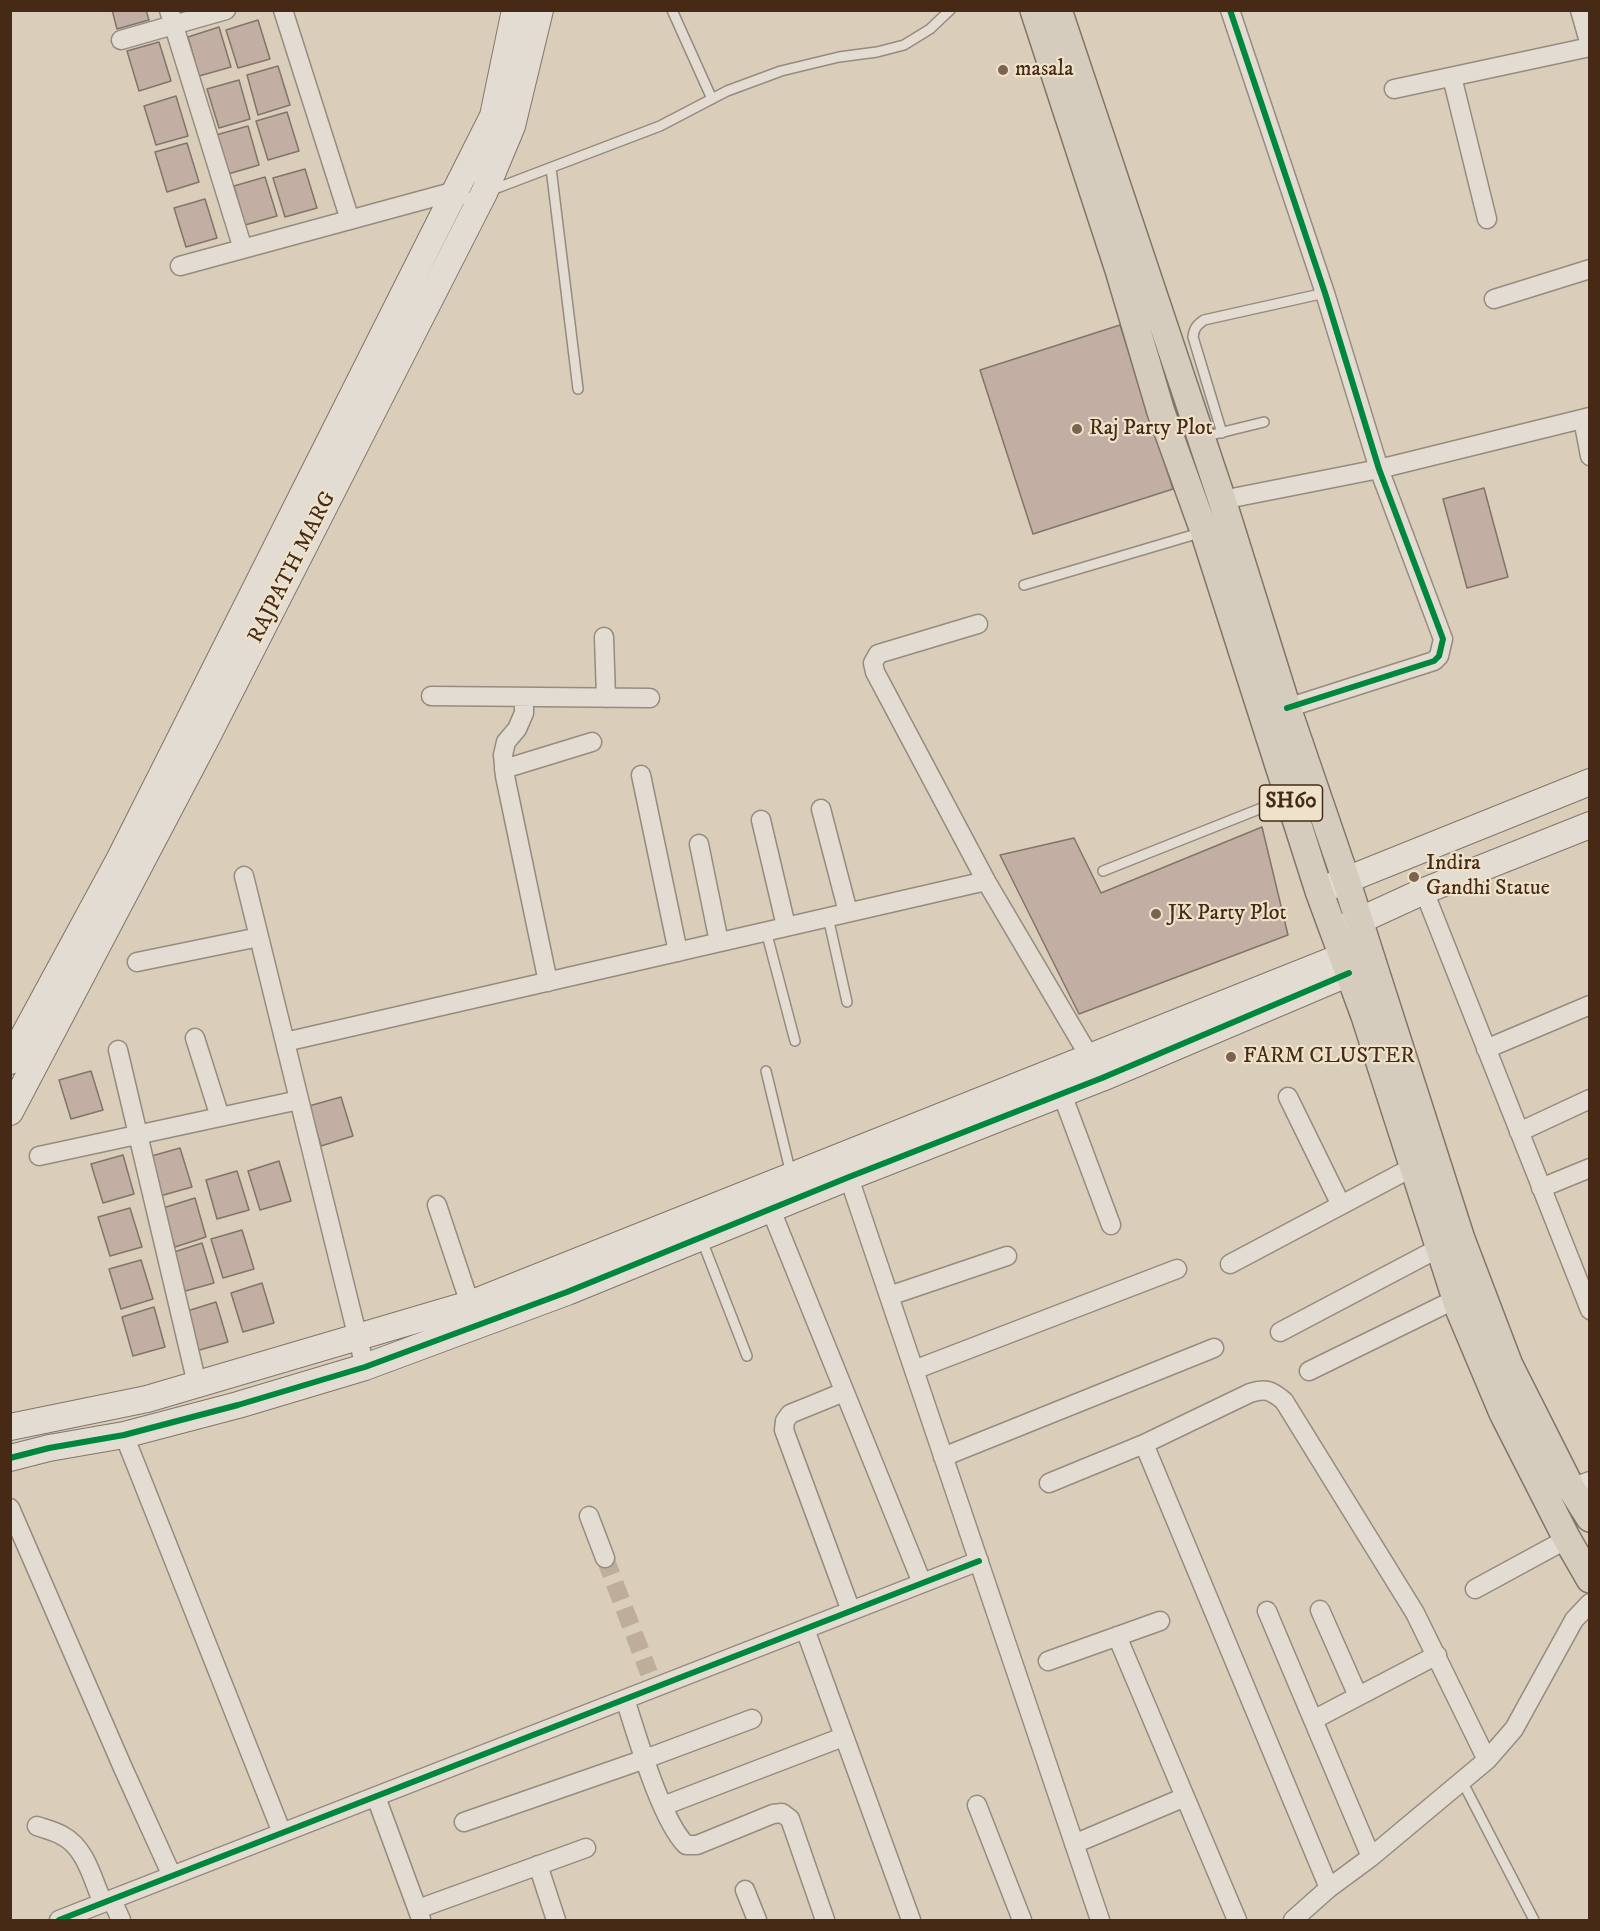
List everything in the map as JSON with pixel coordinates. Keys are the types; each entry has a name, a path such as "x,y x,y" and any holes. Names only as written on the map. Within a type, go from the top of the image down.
{"main road":[{"name":"SH60","path":"1034,10 1119,270 1161,412 1204,531 1319,891 1365,1016 1456,1299 1503,1413 1567,1539 1590,1579"},
{"name":"SH60","path":"1058,10 1212,435 1222,501 1287,708 1346,880 1461,1239 1509,1365 1580,1484 1590,1518"}],"street":[{"path":"121,40 171,18 226,10"},
{"path":"283,10 350,220"},
{"name":"RAJPATH MARG","path":"10,1061 118,862 493,117 515,10"},
{"name":"RAJPATH MARG","path":"10,1112 207,739 484,194 512,126 540,10"},
{"path":"1230,10 1325,293 1379,469 1443,639 1443,648 1434,661 1287,708"},
{"path":"1394,89 1590,46 1581,10"},
{"path":"171,18 243,249"},
{"path":"1452,76 1487,219"},
{"path":"180,266 350,220 453,197"},
{"path":"1494,300 1590,269"},
{"path":"1222,501 1379,469 1586,418 1590,456"},
{"path":"978,624 878,654 873,663 875,672 986,881 1096,1068"},
{"path":"604,637 606,698"},
{"path":"432,696 650,698"},
{"path":"524,697 524,713 517,729 506,742 503,755 504,769 549,982"},
{"path":"504,769 592,742"},
{"path":"641,775 678,952"},
{"path":"1319,891 1590,782"},
{"path":"821,809 848,912"},
{"path":"761,820 786,926"},
{"path":"10,1427 147,1399 470,1304 697,1227 771,1210 845,1167 1096,1068 1342,954 1358,921 1424,891 1590,825"},
{"path":"699,844 719,942"},
{"path":"244,876 365,1367"},
{"path":"285,1042 986,881"},
{"path":"1424,891 1590,1310"},
{"path":"137,962 260,937"},
{"path":"1486,1049 1590,1005"},
{"path":"195,1038 220,1117"},
{"path":"118,1050 197,1384"},
{"path":"10,1458 48,1448 124,1435 238,1405 365,1367 567,1292 792,1176 845,1167 1062,1094 1096,1068"},
{"path":"1062,1094 1111,1225"},
{"path":"1288,1097 1341,1205"},
{"path":"1518,1132 1590,1099"},
{"path":"39,1156 299,1100"},
{"path":"845,1167 1100,1920"},
{"path":"1230,1264 1413,1167"},
{"path":"1541,1188 1590,1168"},
{"path":"437,1205 470,1304"},
{"path":"771,1210 922,1583"},
{"path":"1280,1332 1439,1248"},
{"path":"889,1296 1007,1256"},
{"path":"914,1370 1177,1269"},
{"path":"1309,1371 1456,1299"},
{"path":"944,1457 1214,1348"},
{"path":"1049,1483 1144,1444 1250,1393 1262,1389 1272,1391 1284,1401 1415,1613 1487,1760"},
{"path":"844,1392 790,1414 784,1421 784,1430 851,1611"},
{"path":"124,1435 282,1833"},
{"path":"1144,1444 1329,1888"},
{"path":"10,1508 172,1876"},
{"path":"589,1516 605,1558"},
{"path":"1474,1589 1567,1539"},
{"path":"59,1920 625,1699 652,1681 806,1629 979,1561"},
{"path":"1293,1920 1487,1760 1514,1730 1574,1620 1590,1603"},
{"path":"1320,1610 1358,1696"},
{"path":"1268,1611 1371,1857"},
{"path":"1048,1660 1160,1621"},
{"path":"806,1629 910,1920"},
{"path":"1117,1636 1237,1920"},
{"path":"1313,1720 1437,1655"},
{"path":"625,1699 663,1806 680,1839 686,1845 698,1845 773,1814 782,1813 790,1819 825,1920"},
{"path":"464,1822 645,1760 752,1719"},
{"path":"663,1806 843,1737"},
{"path":"376,1797 420,1915 538,1865 586,1848"},
{"path":"1074,1844 1185,1797"},
{"path":"977,1805 1022,1920"},
{"path":"37,1826 63,1836 74,1844 83,1856 107,1902 122,1920"},
{"path":"538,1865 556,1920"},
{"path":"745,1890 757,1920"}],"lane":[{"path":"672,10 712,99"},
{"path":"453,197 484,194 660,126 727,91 781,71 904,45 923,34 950,10"},
{"path":"550,168 578,389"},
{"path":"1264,422 1212,435 1193,337 1194,330 1204,320 1325,293"},
{"path":"1024,585 1204,531"},
{"path":"1103,871 1289,798"},
{"path":"828,917 847,1002"},
{"path":"766,931 795,1041"},
{"path":"766,1071 792,1176"},
{"path":"697,1227 747,1356"},
{"path":"1462,1781 1534,1920"}],"building":[{"path":"112,10 146,10 149,20 117,29"},
{"path":"258,20 270,59 238,68 226,30"},
{"path":"219,27 231,67 199,76 188,37"},
{"path":"159,42 171,81 139,91 127,51"},
{"path":"278,66 290,105 258,115 247,75"},
{"path":"239,80 250,119 219,128 207,89"},
{"path":"176,96 188,136 156,145 144,106"},
{"path":"287,112 299,151 268,160 256,121"},
{"path":"248,126 259,165 228,174 216,135"},
{"path":"187,143 199,182 167,192 155,152"},
{"path":"305,169 317,208 285,217 273,178"},
{"path":"265,177 277,216 245,225 234,186"},
{"path":"205,199 217,238 186,247 174,208"},
{"name":"Raj Party Plot","path":"1120,325 1173,489 1033,534 980,370"},
{"path":"1484,488 1508,577 1467,588 1443,499"},
{"name":"JK Party Plot","path":"1262,827 1288,935 1079,1014 1000,855 1074,838 1101,893"},
{"path":"91,1071 103,1110 71,1119 59,1080"},
{"path":"341,1097 353,1136 321,1146 309,1106"},
{"path":"180,1148 192,1187 160,1196 148,1157"},
{"path":"123,1155 134,1194 103,1203 91,1164"},
{"path":"279,1161 291,1201 260,1210 248,1171"},
{"path":"237,1171 249,1210 217,1219 206,1180"},
{"path":"195,1198 206,1237 175,1247 163,1208"},
{"path":"130,1208 142,1247 110,1256 98,1217"},
{"path":"242,1230 254,1269 223,1278 211,1239"},
{"path":"202,1243 214,1283 182,1292 171,1253"},
{"path":"141,1260 153,1299 121,1309 109,1269"},
{"path":"262,1283 274,1323 243,1332 231,1293"},
{"path":"216,1302 228,1342 196,1351 184,1312"},
{"path":"154,1307 165,1347 133,1356 122,1317"}],"tunnel":[{"path":"605,1558 649,1673"}],"cycle path":[{"path":"1230,10 1325,293 1379,469 1443,639 1439,656 1434,661 1287,708"},
{"path":"10,1458 49,1448 124,1435 238,1405 365,1367 567,1292 849,1177 1102,1078 1349,973"},
{"path":"59,1920 979,1561"}],"place":[{"name":"masala","path":"1003,70"},
{"name":"Raj Party Plot","path":"1077,429"},
{"name":"Indira Gandhi Statue","path":"1414,877"},
{"name":"JK Party Plot","path":"1156,914"},
{"name":"FARM CLUSTER","path":"1231,1057"}]}
